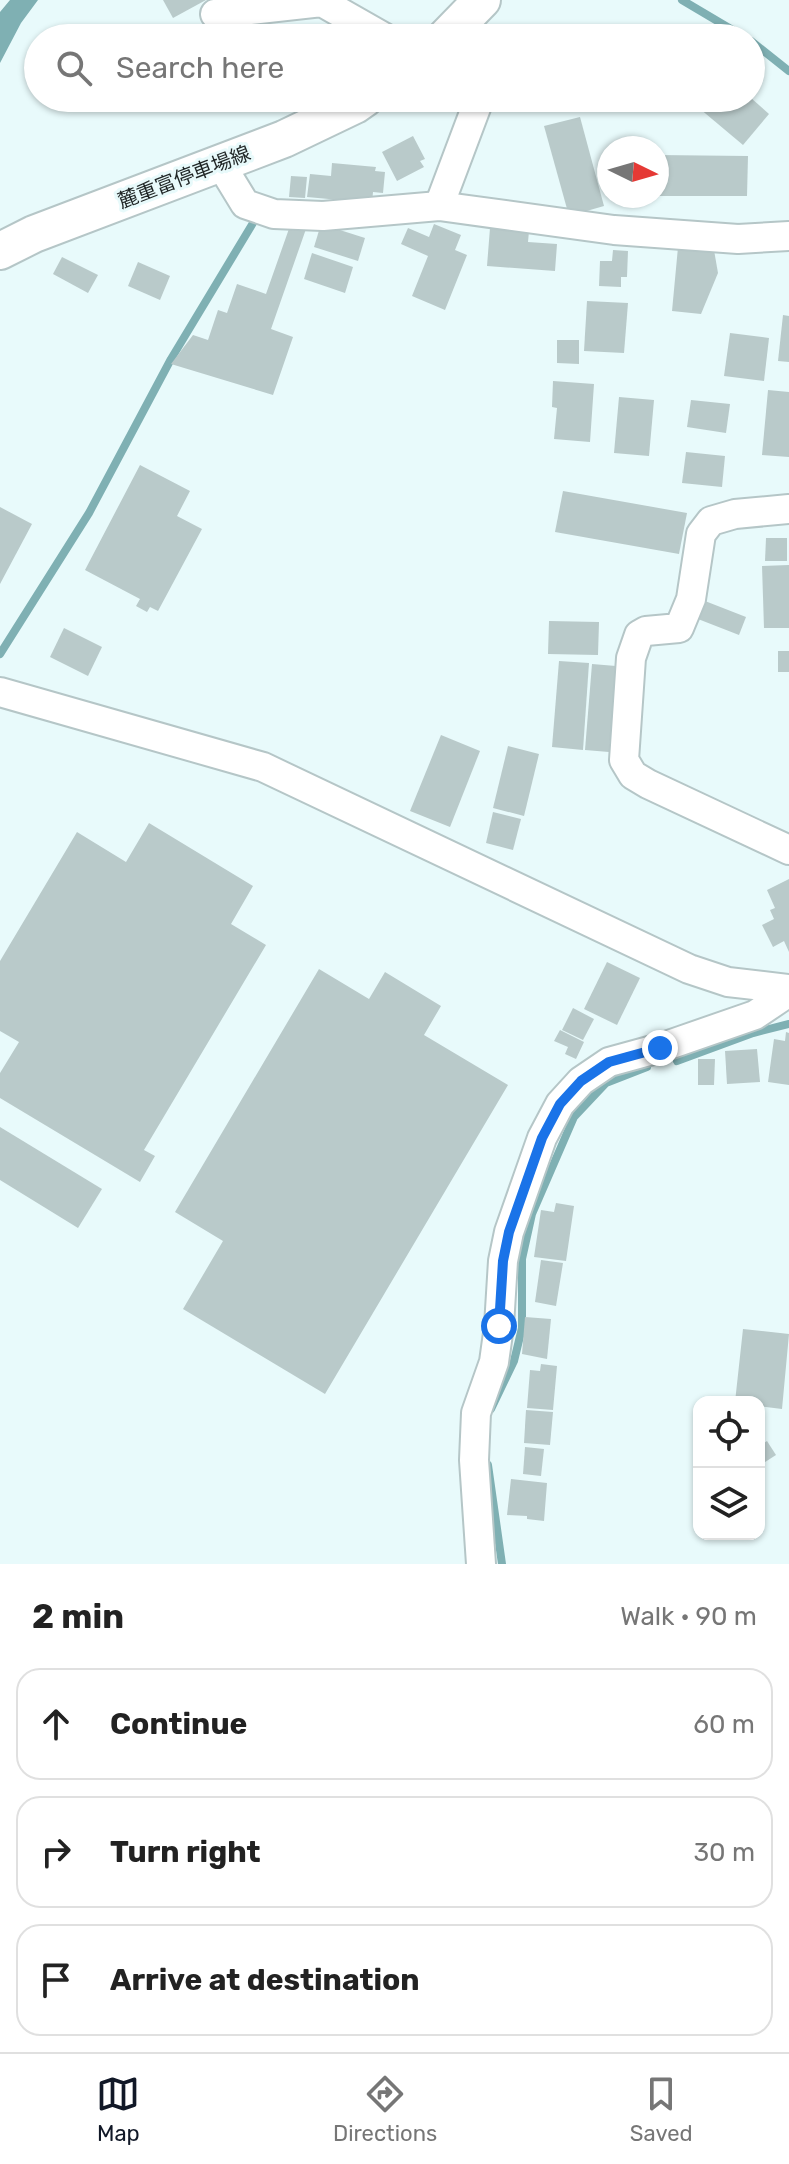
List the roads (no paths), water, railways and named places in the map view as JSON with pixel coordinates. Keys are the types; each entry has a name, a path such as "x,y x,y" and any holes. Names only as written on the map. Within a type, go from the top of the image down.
{"main road":[{"path":"459,24 482,0"},
{"name":"麓重富停車場線","path":"0,251 34,234 284,139 340,112"}],"street":[{"path":"215,14 322,2 360,24"},
{"path":"439,206 474,112"},
{"path":"220,163 245,204 274,214 323,216 439,206 614,230 738,239 789,236"},
{"path":"789,509 723,517 711,521 701,534 691,599 679,628 646,631 639,635 631,658 624,760 633,775 648,784 789,850"},
{"path":"0,692 263,767 689,969 728,982 789,990"},
{"path":"481,1564 474,1460 476,1413 494,1362 503,1261 509,1232 542,1138 560,1104 581,1081 609,1062 755,1015 789,990"}],"water":[{"path":"10,0 38,0 21,23 0,63 0,12"}],"waterway":[{"path":"682,0 722,24"},
{"path":"765,52 789,71"},
{"path":"0,654 89,513 171,359 253,223"},
{"path":"677,1061 753,1033 789,1024"},
{"path":"491,1409 514,1361 522,1328 522,1259 532,1214 574,1117 606,1083 647,1067"},
{"path":"488,1465 502,1564"}]}
